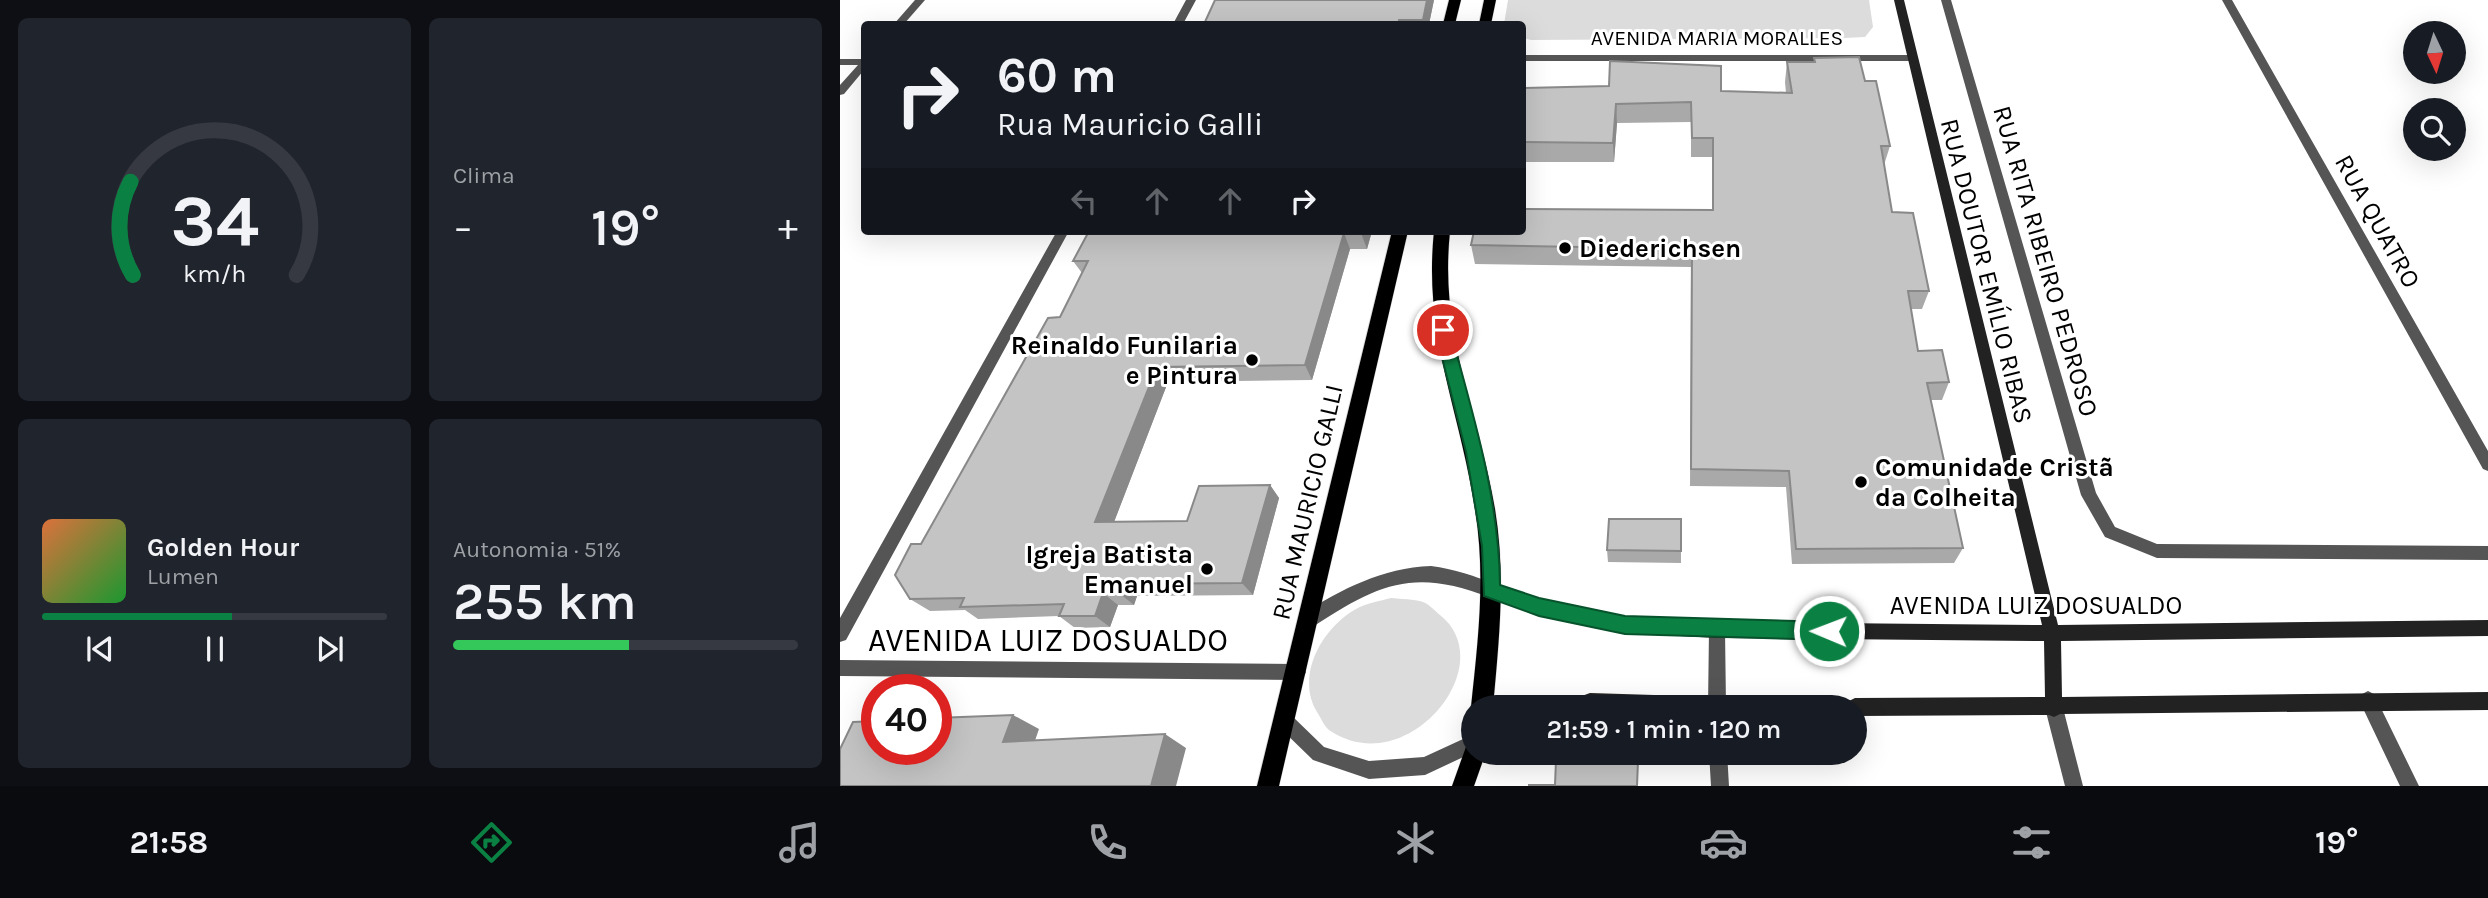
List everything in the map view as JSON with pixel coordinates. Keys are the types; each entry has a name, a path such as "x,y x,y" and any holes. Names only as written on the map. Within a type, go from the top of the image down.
{"main road":[{"path":"1450,21 1455,0"},
{"path":"1486,21 1490,0"},
{"name":"RUA MAURICIO GALLI","path":"1268,786 1399,235"},
{"path":"1442,235 1437,285 1443,330 1474,452 1490,546 1491,590 1483,695"},
{"path":"1464,786 1471,765"}],"street":[{"path":"902,21 920,0"},
{"path":"1180,21 1191,0"},
{"name":"RUA DOUTOR EMÍLIO RIBAS","path":"1899,0 2052,633 2054,708"},
{"name":"RUA RITA RIBEIRO PEDROSO","path":"1946,0 2089,495 2110,532 2157,551 2488,553"},
{"name":"RUA QUATRO","path":"2227,0 2488,465"},
{"name":"AVENIDA MARIA MORALLES","path":"1526,58 1912,58"},
{"path":"840,62 861,63"},
{"path":"840,92 861,67"},
{"path":"840,634 1061,235"},
{"name":"AVENIDA LUIZ DOSUALDO","path":"1308,620 1352,591 1400,576 1448,575 1539,607 1625,625 1717,630 2052,633 2488,628"},
{"path":"1717,630 1717,695"},
{"name":"AVENIDA LUIZ DOSUALDO","path":"840,668 1297,672"},
{"path":"2368,700 2410,786"},
{"path":"1867,707 2054,708 2368,700 2488,701"},
{"path":"2054,708 2074,786"},
{"path":"1284,720 1319,754 1369,770 1425,766 1461,749"},
{"path":"1719,765 1720,786"}],"shaded area":[{"path":"1508,0 1869,0 1873,27 1865,37 1844,38 1531,40 1526,39 1526,21 1504,21"},
{"path":"1391,598 1423,602 1440,615 1456,636 1460,662 1453,687 1437,711 1415,730 1388,741 1358,742 1329,730 1324,724 1311,698 1311,669 1323,640 1344,617 1364,605"}],"building":[{"path":"1215,0 1427,0 1423,20 1205,21"},
{"path":"1859,57 1865,81 1876,81 1890,146 1881,146 1892,212 1913,213 1929,291 1908,291 1918,351 1942,350 1949,382 1927,383 1963,548 1796,549 1789,471 1691,469 1692,249 1471,245 1473,235 1526,235 1526,209 1713,210 1713,138 1692,138 1691,102 1616,104 1613,143 1526,142 1526,88 1609,86 1610,61 1721,66 1721,91 1792,93 1787,62 1815,62 1814,58"},
{"path":"1087,235 1343,235 1305,365 1157,367 1095,522 1187,521 1199,486 1270,485 1242,583 1123,584 1119,593 1103,593 1095,616 1059,616 1064,604 960,607 964,598 910,599 895,575 911,544 921,544 1048,318 1060,317 1088,261 1073,261"},
{"path":"1609,519 1681,519 1681,551 1607,550"},
{"path":"1013,715 1003,742 1165,734 1151,786 840,786 840,749 853,722 861,722 861,765 952,765 952,717"},
{"path":"1556,765 1638,765 1637,786 1529,786 1555,785"}],"place":[{"name":"Diederichsen","path":"1565,248"},
{"name":"Reinaldo Funilaria e Pintura","path":"1252,360"},
{"name":"Comunidade Cristã da Colheita","path":"1861,482"},
{"name":"Igreja Batista Emanuel","path":"1207,569"}],"route":[{"path":"1443,330 1474,452 1490,546 1491,590 1539,607 1625,625 1717,630 1829,631"}]}
